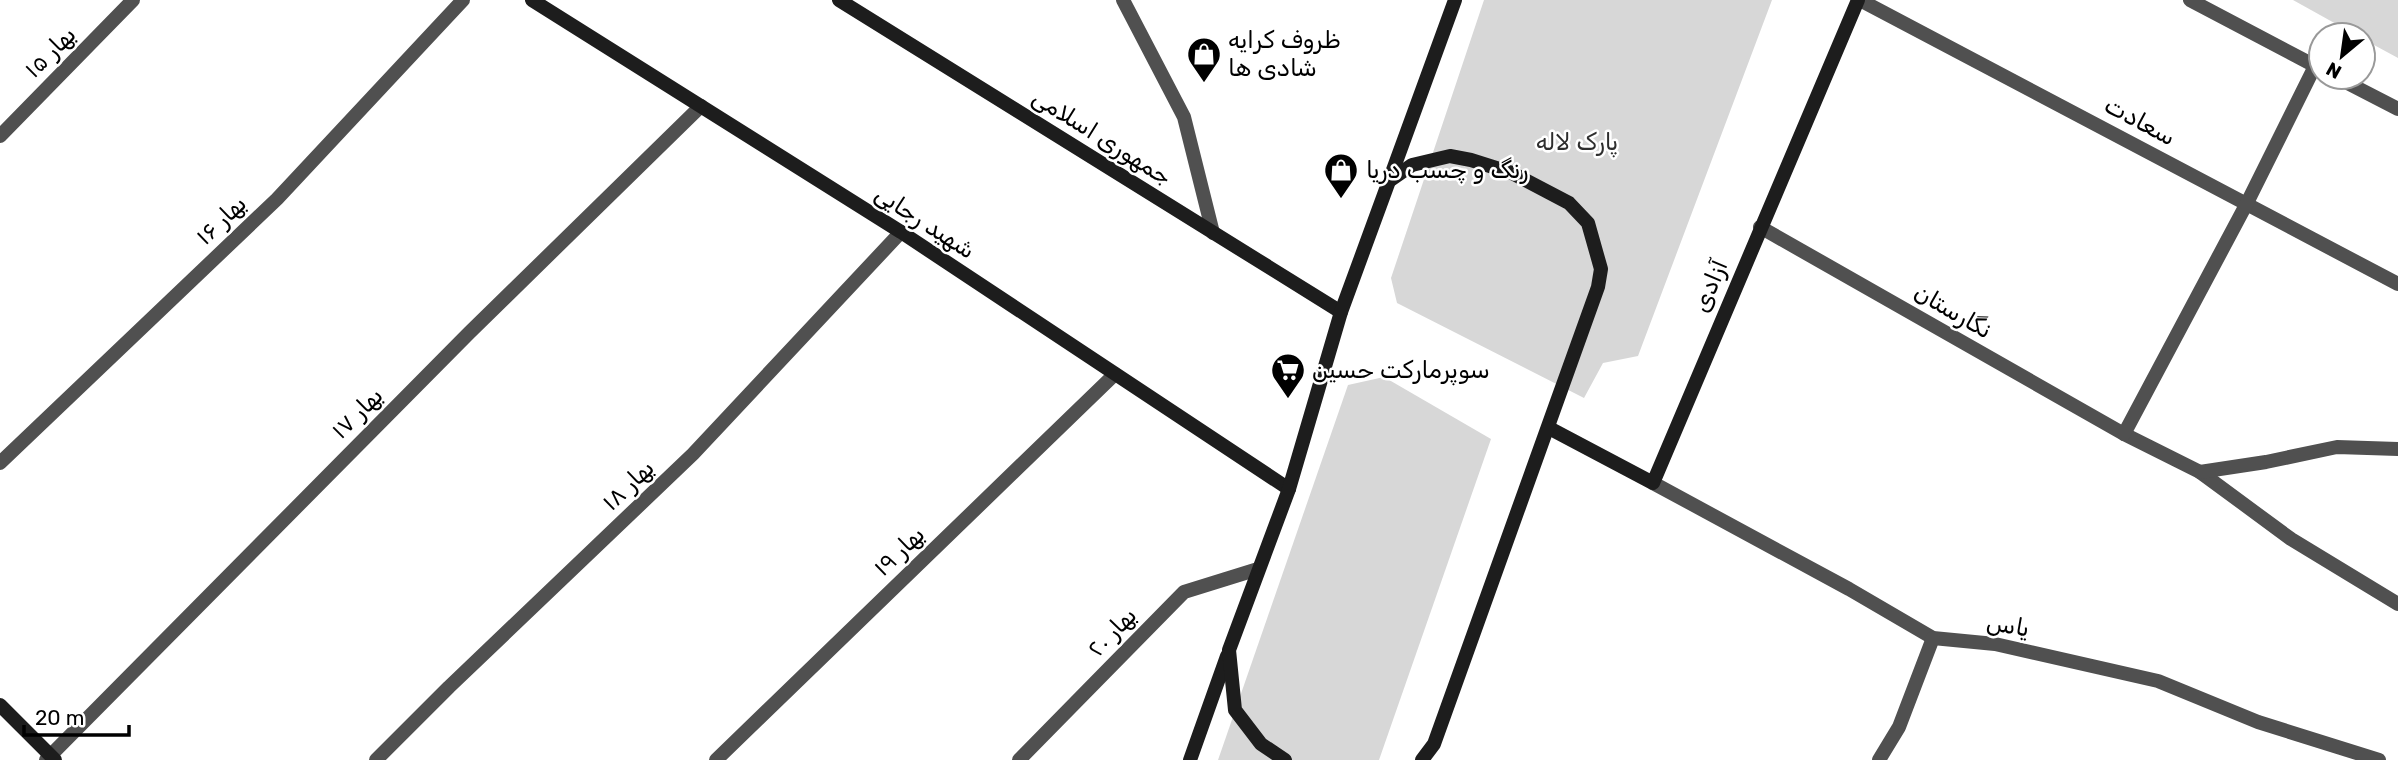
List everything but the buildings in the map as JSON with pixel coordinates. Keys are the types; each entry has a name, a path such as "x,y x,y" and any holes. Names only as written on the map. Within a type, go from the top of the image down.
{"street":[{"name":"بهار ۱۵","path":"0,135 133,0"},
{"name":"بهار ۱۶","path":"0,463 276,199 463,0"},
{"name":"شهید رجایی","path":"532,0 901,232 1289,489"},
{"name":"جمهوری اسلامی","path":"839,0 1341,312"},
{"path":"1123,0 1184,117 1213,233"},
{"path":"1190,760 1289,489 1341,312 1454,0"},
{"name":"سعادت","path":"1859,0 2398,284"},
{"name":"آزادی","path":"1653,483 1859,0"},
{"path":"2190,0 2307,62"},
{"path":"2124,434 2307,89"},
{"path":"2363,91 2398,109"},
{"name":"بهار ۱۷","path":"50,759 469,333 701,106"},
{"path":"1389,181 1412,165 1450,156 1512,173 1569,203 1588,223 1601,269 1549,428 1428,760"},
{"name":"نگارستان","path":"1760,227 2124,434 2200,472 2291,539 2398,604"},
{"name":"بهار ۱۸","path":"376,760 693,454 901,232"},
{"name":"بهار ۱۹","path":"716,760 1115,374"},
{"path":"1549,428 1653,483"},
{"path":"2200,472 2266,463 2337,447 2398,449"},
{"name":"یاس","path":"1653,483 1849,589 1933,638 1995,644 2158,681 2258,722 2379,760"},
{"name":"بهار ۲۰","path":"1019,760 1184,592 1258,569"},
{"path":"1879,760 1899,727 1933,638"},
{"path":"1229,650 1235,710 1261,744 1285,760"},
{"path":"0,705 50,759"},
{"path":"1422,760 1434,744"}],"green space":[{"name":"پارک لاله","path":"1484,0 1772,0 1638,356 1603,363 1584,398 1397,303 1391,278"},
{"path":"2293,0 2398,0 2398,58 2377,47 2377,21 2331,21"},
{"path":"1384,377 1491,439 1379,760 1218,760 1348,385"}],"place":[{"name":"ظروف کرایه شادی ها","path":"1204,84"},
{"name":"رنگ و چسب دریا","path":"1341,200"},
{"name":"سوپرمارکت حسین","path":"1288,400"}]}
